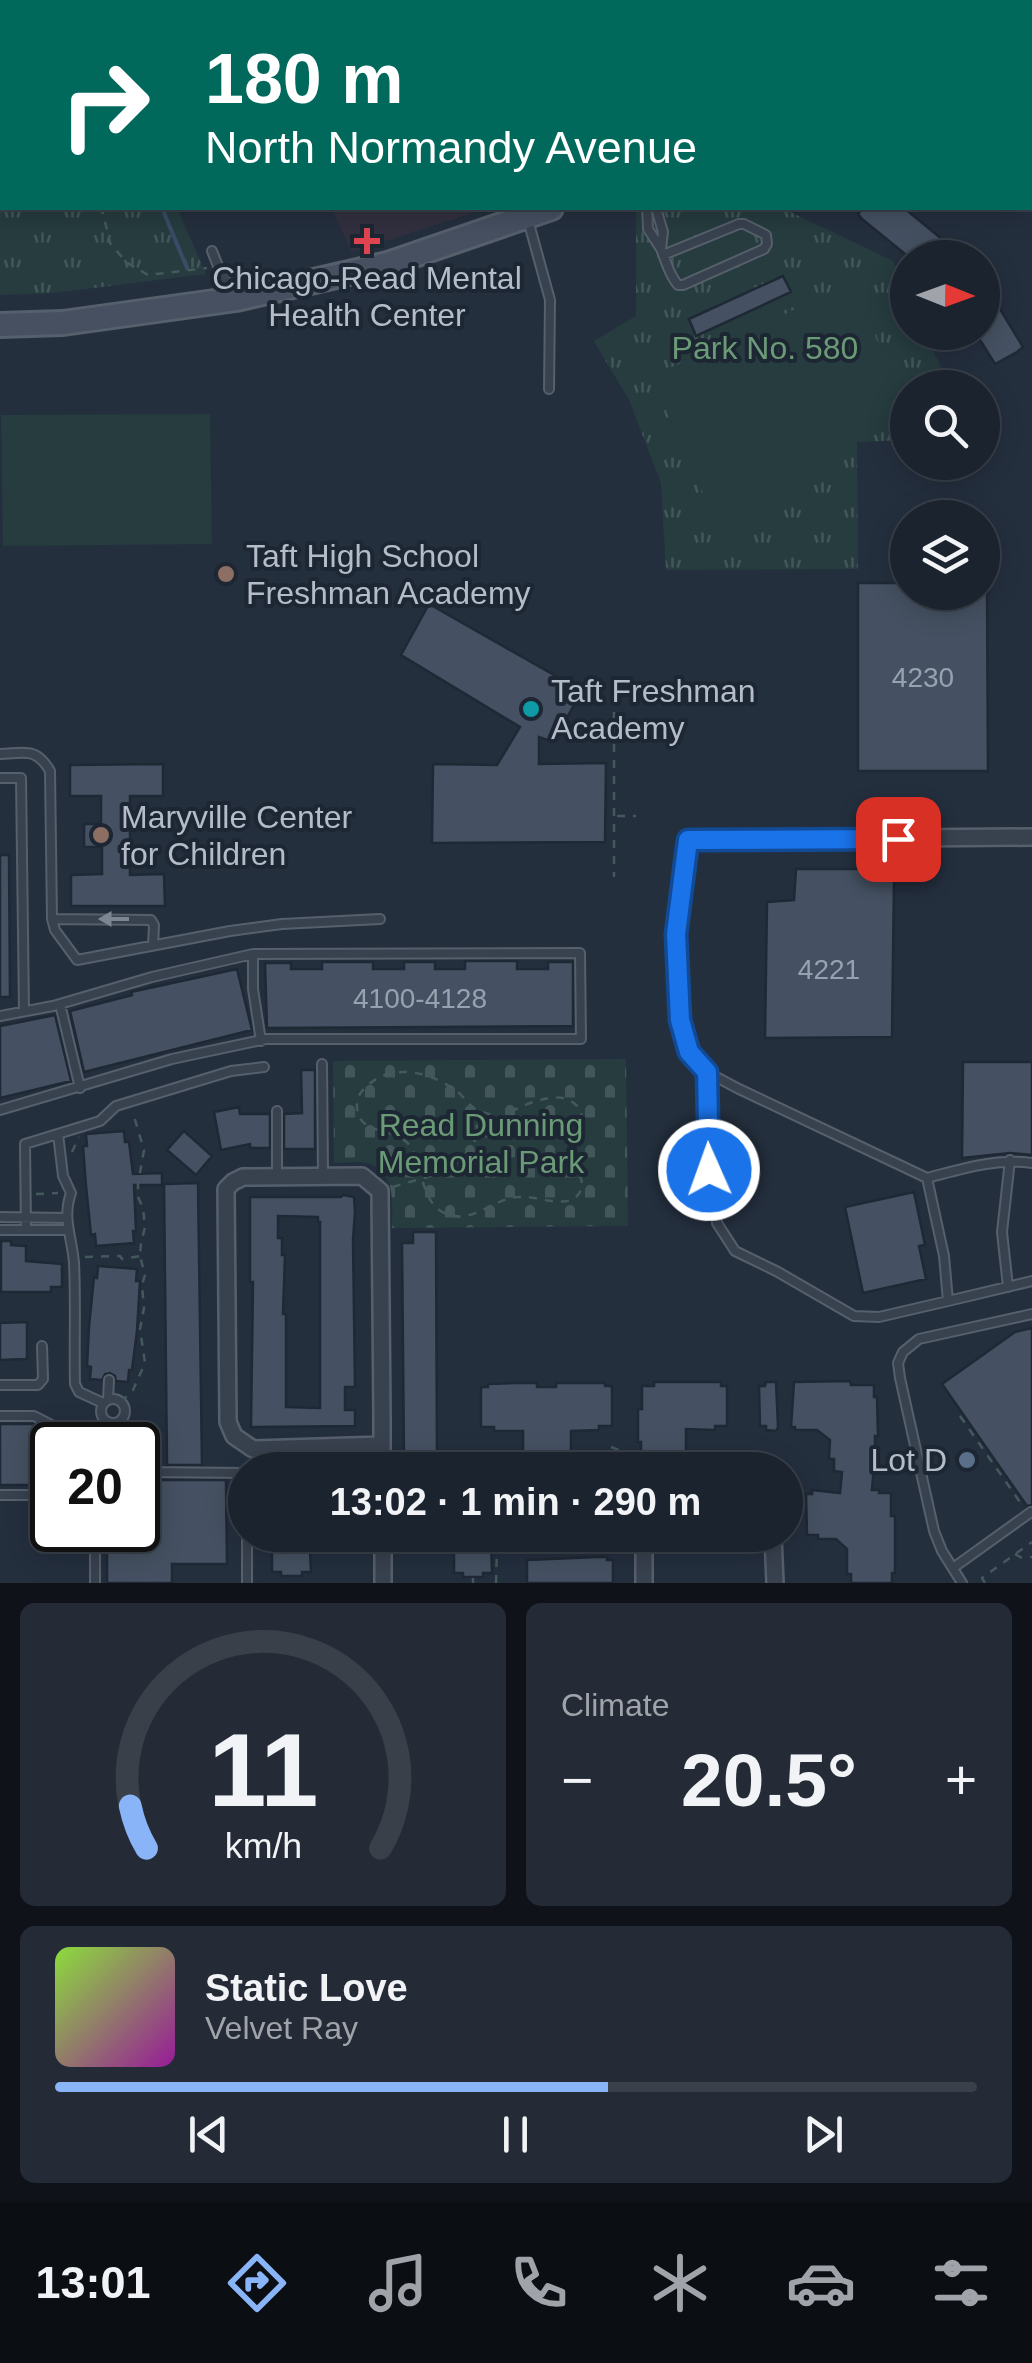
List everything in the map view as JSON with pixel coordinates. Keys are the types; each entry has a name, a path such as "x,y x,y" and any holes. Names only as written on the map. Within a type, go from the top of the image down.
{"street":[{"path":"0,325 63,323 236,299 388,264 535,211"},
{"path":"688,840 1032,838"},
{"path":"382,1445 252,1448 234,1436 228,1422 226,1190 233,1182 243,1177 362,1176 380,1190 382,1445 382,1452"},
{"path":"382,1552 383,1583"},
{"path":"644,1552 644,1583"},
{"path":"774,1552 775,1583"}],"lane":[{"path":"647,210 648,228 678,284 684,285 764,250 767,240 766,235 740,224 662,252"},
{"path":"657,210 664,232 662,252"},
{"path":"535,211 550,300 549,388"},
{"path":"212,251 236,299"},
{"path":"0,754 30,753 42,757 50,770 52,919 55,930 77,960 230,930 380,919"},
{"path":"0,778 21,778 24,1012"},
{"path":"688,840 676,934 680,1020 689,1052 707,1072 927,1178 1010,1160 1032,1164"},
{"path":"52,919 151,920 153,945"},
{"path":"0,1016 253,954 580,953 581,1039 261,1041 172,1059 0,1110"},
{"path":"253,954 253,988 261,1041"},
{"path":"60,1004 80,1088"},
{"path":"322,1064 323,1176"},
{"path":"26,1230 25,1144 100,1121 116,1106 231,1071 264,1068"},
{"path":"707,1072 709,1170 717,1223 734,1251 854,1316 879,1316 1032,1281"},
{"path":"277,1112 277,1176"},
{"path":"100,1121 104,1132"},
{"path":"58,1134 64,1176 71,1193 66,1218 73,1257 74,1384 79,1392 106,1401 122,1402 123,1417 113,1423 101,1414 106,1401 109,1380"},
{"path":"1008,1287 1002,1232 1010,1160"},
{"path":"927,1178 944,1256 948,1301"},
{"path":"0,1217 66,1218"},
{"path":"0,1230 67,1230"},
{"path":"962,1583 934,1531 898,1363 903,1352 919,1339 1032,1314"},
{"path":"0,1385 38,1385 42,1380 42,1346"},
{"path":"0,1416 34,1416 46,1422"},
{"path":"160,1472 228,1473"},
{"path":"0,1496 30,1496"},
{"path":"953,1568 1028,1510"},
{"path":"95,1552 95,1583"},
{"path":"247,1552 248,1583"}],"path":[{"path":"100,210 110,243 126,262 148,275 218,266"},
{"path":"614,696 614,878"},
{"path":"614,816 636,816"},
{"path":"476,1139 503,1117 544,1098 560,1096 579,1107 583,1120 574,1155 581,1192 567,1202 514,1197 455,1217 436,1207 429,1198 407,1142 366,1126 357,1110 357,1100 374,1080 397,1070 406,1071 450,1087 473,1108 503,1117"},
{"path":"122,1402 133,1390 145,1362 140,1329 144,1308 140,1256 144,1227 138,1184 144,1150 129,1102"},
{"path":"380,1190 450,1168 470,1152 478,1127 473,1108"},
{"path":"70,1161 86,1126"},
{"path":"73,1257 140,1256"},
{"path":"960,1416 1028,1510"},
{"path":"611,1447 624,1452"},
{"path":"985,1583 982,1578 1032,1542"},
{"path":"496,1583 497,1552"},
{"path":"1015,1554 1022,1558 1032,1556"}],"shaded area":[{"name":"Chicago-Read Mental Health Center","path":"332,210 482,210 352,252"}],"green space":[{"path":"0,210 178,210 206,274 54,293 0,295"},
{"name":"Park No. 580","path":"636,210 786,210 890,260 890,350 933,350 942,370 890,370 890,441 857,442 858,569 666,570 661,483 629,400 594,341 636,316"},
{"path":"856,294 891,370 890,414 823,445 806,480 785,507 758,531 728,548 651,377 819,298 825,309"},
{"path":"210,414 212,544 3,546 1,415"},
{"name":"Read Dunning Memorial Park","path":"626,1059 628,1226 392,1228 391,1190 384,1173 367,1163 334,1163 333,1061"}],"building":[{"path":"861,210 906,210 943,240 890,242 858,214"},
{"path":"783,276 791,292 696,336 689,319"},
{"path":"1000,309 1023,347 995,364 986,350 1000,350"},
{"path":"858,583 890,583 890,610 987,610 988,771 858,771"},
{"name":"Taft Freshman Academy","path":"429,604 582,691 553,742 539,737 539,764 606,763 605,842 432,843 433,764 497,765 520,727 401,655"},
{"path":"163,764 163,796 130,796 130,875 164,874 165,906 71,906 71,875 102,874 102,847 84,847 84,824 101,824 101,796 70,796 70,765"},
{"path":"0,855 9,855 10,997 0,997"},
{"path":"796,869 873,869 887,873 894,881 892,1037 765,1038 767,902 794,900"},
{"path":"465,961 517,961 517,969 548,969 548,962 573,962 573,1026 267,1028 265,963 291,963 291,969 322,969 322,962 373,962 373,969 404,969 404,962 435,962 435,969 465,969"},
{"path":"237,969 252,1030 84,1072 70,1011 132,995 131,992"},
{"path":"55,1015 71,1081 0,1098 0,1026"},
{"path":"963,1062 1032,1062 1032,1155 962,1158"},
{"path":"301,1070 315,1070 315,1149 284,1149 284,1114 302,1113"},
{"path":"239,1107 240,1114 270,1114 270,1148 250,1148 250,1144 221,1150 214,1112"},
{"path":"124,1131 133,1174 162,1173 162,1185 134,1185 134,1243 96,1246 95,1234 91,1235 83,1146 87,1146 86,1134"},
{"path":"184,1131 212,1156 196,1175 167,1150"},
{"path":"198,1183 202,1465 167,1465 164,1184"},
{"path":"914,1192 925,1245 919,1246 926,1279 863,1293 845,1207"},
{"path":"250,1197 354,1197 355,1212 355,1387 345,1387 345,1410 355,1410 355,1426 251,1427","holes":["278,1216 318,1217 320,1408 286,1407 285,1255 282,1238 278,1238"]},
{"path":"413,1232 436,1232 437,1452 404,1452 402,1243 413,1243"},
{"path":"1,1241 26,1246 26,1261 62,1264 62,1287 51,1287 51,1292 1,1292"},
{"path":"98,1266 137,1269 137,1331 128,1382 116,1381 110,1373 102,1380 90,1379 89,1327"},
{"path":"27,1322 27,1359 0,1360 0,1323"},
{"path":"1032,1328 1032,1505 1027,1506 942,1384 1015,1332"},
{"path":"850,1381 851,1385 874,1385 877,1397 878,1465 874,1465 872,1490 891,1493 891,1516 895,1516 892,1583 851,1583 847,1549 836,1539 807,1535 806,1494 812,1494 812,1490 840,1493 842,1472 834,1471 834,1459 829,1459 830,1440 817,1430 791,1427 794,1382"},
{"path":"654,1382 721,1382 721,1386 727,1386 727,1426 715,1426 715,1430 686,1429 686,1452 641,1452 638,1409 642,1409 642,1386 654,1386"},
{"path":"776,1382 776,1431 760,1426 759,1386"},
{"path":"537,1383 537,1387 556,1387 556,1383 605,1383 612,1386 612,1426 571,1431 571,1452 523,1452 523,1431 481,1427 481,1387"},
{"path":"0,1424 30,1424 30,1485 0,1485"},
{"path":"160,1480 226,1480 227,1564 172,1564 172,1583 107,1583 107,1552 160,1552"},
{"path":"272,1552 310,1552 311,1572 281,1576 281,1572 272,1572"},
{"path":"491,1552 492,1573 463,1577 463,1573 454,1573 454,1553 450,1553"},
{"path":"527,1560 613,1560 613,1583 527,1583"}],"waterway":[{"path":"163,210 187,268"}],"place":[{"name":"Chicago-Read Mental Health Center","path":"367,241"},
{"name":"Taft High School Freshman Academy","path":"226,574"},
{"name":"Taft Freshman Academy","path":"531,709"},
{"name":"Maryville Center for Children","path":"101,835"},
{"name":"Lot D","path":"967,1460"}],"route":[{"path":"709,1170 707,1072 689,1052 680,1020 676,934 688,840 898,839"}]}
